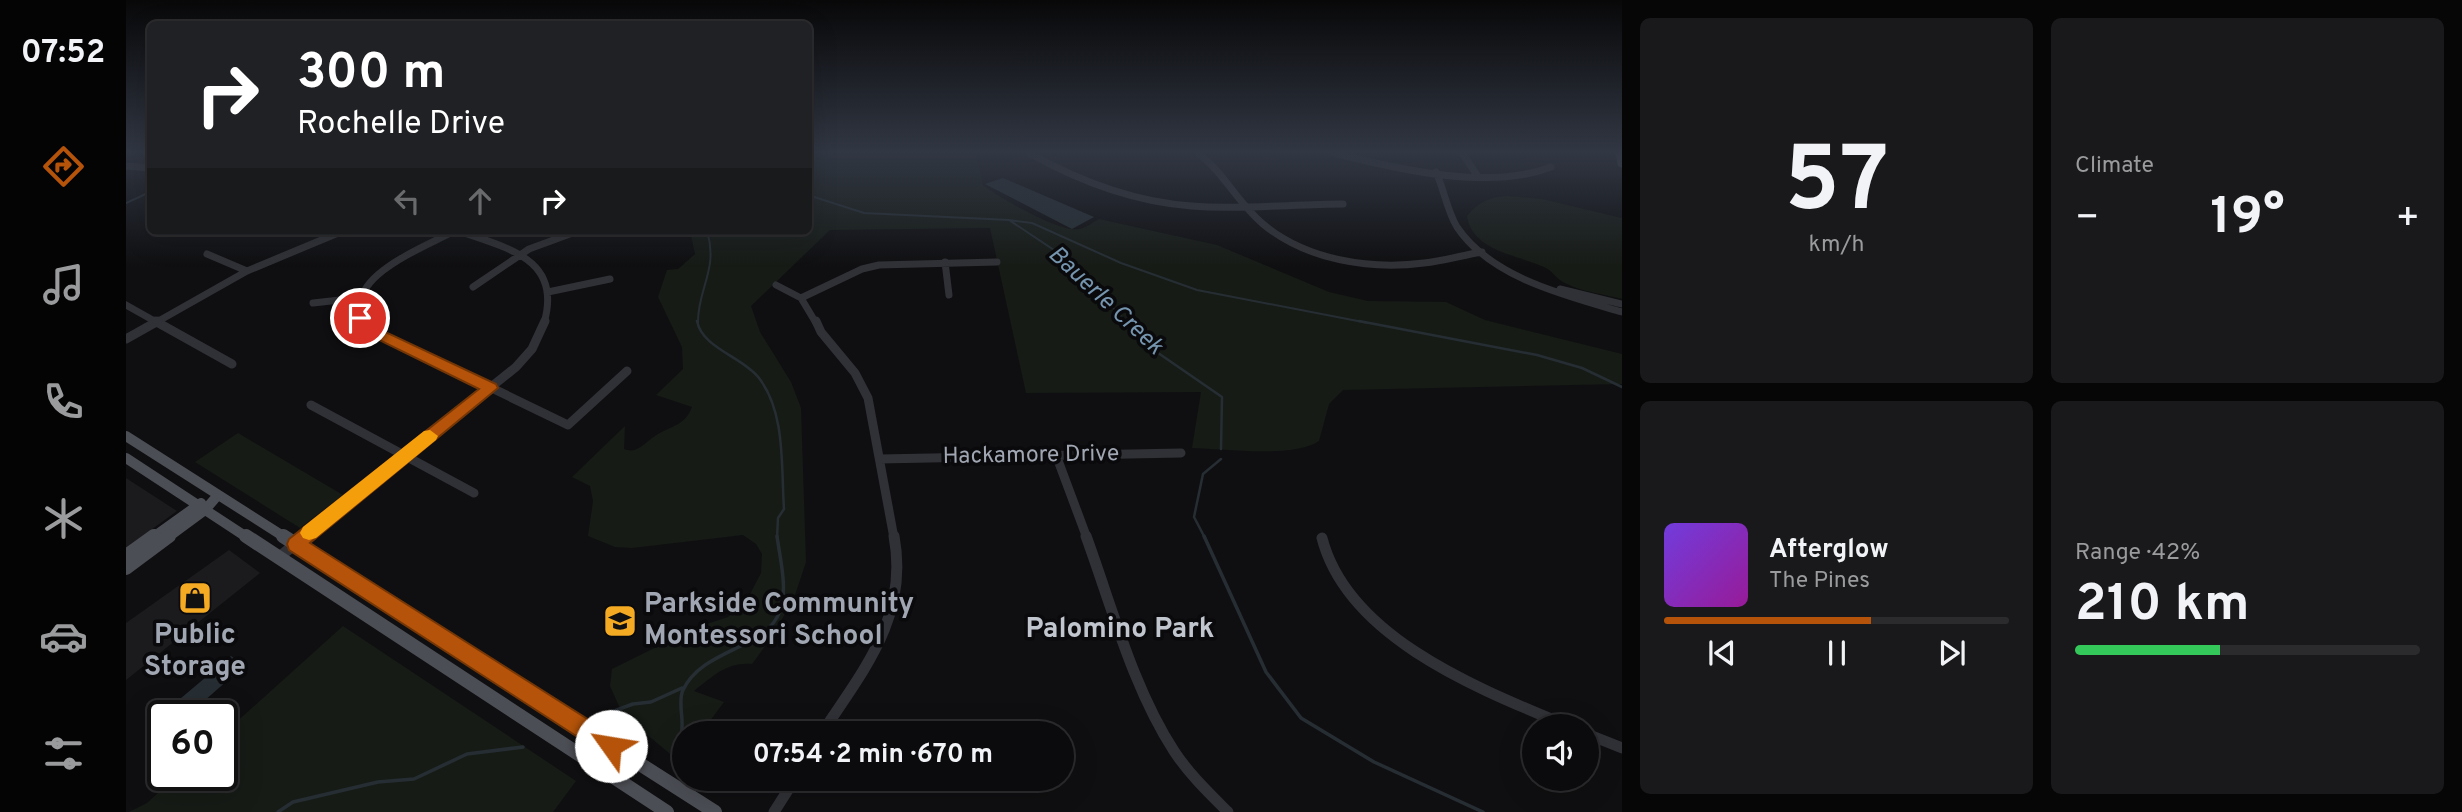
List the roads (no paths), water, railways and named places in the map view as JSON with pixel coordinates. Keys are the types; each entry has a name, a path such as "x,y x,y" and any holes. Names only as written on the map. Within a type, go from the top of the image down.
{"main road":[{"path":"126,436 715,812"},
{"path":"126,458 667,812"},
{"path":"126,568 218,495"},
{"path":"126,556 202,507"},
{"path":"492,697 508,680"}],"street":[{"path":"1122,191 1153,201 1190,206 1343,204"},
{"path":"1236,191 1257,219 1283,237 1311,250 1356,260 1398,265 1482,252"},
{"path":"1443,191 1457,226 1482,252 1513,271 1576,299 1622,312"},
{"path":"126,338 247,271 333,235"},
{"path":"447,235 384,270 369,283 358,299 360,318 368,328 568,425 626,371"},
{"path":"278,558 491,388 523,360 538,340 548,292 539,269 520,254 470,235"},
{"path":"473,287 520,254 565,235"},
{"path":"207,254 247,271"},
{"path":"946,262 949,295"},
{"path":"801,298 872,266 897,263 997,262"},
{"path":"548,292 610,279"},
{"path":"776,285 801,298 815,316 829,343 855,373 865,391 899,564 899,590 888,625 829,721"},
{"path":"1552,288 1622,304"},
{"path":"313,303 358,299"},
{"path":"126,305 232,364"},
{"path":"312,405 474,493"},
{"name":"Hackamore Drive","path":"880,458 1181,453"},
{"path":"1056,455 1150,710 1175,753 1228,812"},
{"path":"1322,538 1325,554 1342,582 1365,610 1395,638 1428,662 1473,687 1539,714"},
{"path":"1599,739 1622,748"},
{"path":"774,812 787,791"}],"waterway":[{"path":"126,203 147,193"},
{"name":"Bauerle Creek","path":"812,196 864,213 1009,220"},
{"path":"1009,220 1032,223 1121,263 1197,290 1368,323"},
{"name":"Bauerle Creek","path":"1009,220 1069,260 1127,323"},
{"path":"698,323 711,257 708,235"},
{"path":"697,321 707,338 759,378 774,407 780,441 784,509 778,518 777,537"},
{"name":"Bauerle Creek","path":"1125,321 1148,346 1222,397 1221,449"},
{"path":"1359,321 1537,355 1582,368 1622,387"},
{"name":"Bauerle Creek","path":"1204,537 1194,517 1203,474 1221,459"},
{"path":"682,721 681,698 692,676 705,665 762,634 773,624 780,611 783,583 777,537"},
{"path":"1204,537 1266,672 1301,718 1374,762 1483,812"},
{"path":"606,714 633,704 651,702 682,688"},
{"path":"278,812 293,802 378,782 414,779 467,754 523,747"}],"place":[{"name":"Public Storage","path":"195,598"},
{"name":"Parkside Community Montessori School","path":"620,621"}],"district":[{"name":"Palomino Park","path":"1120,630"}]}
